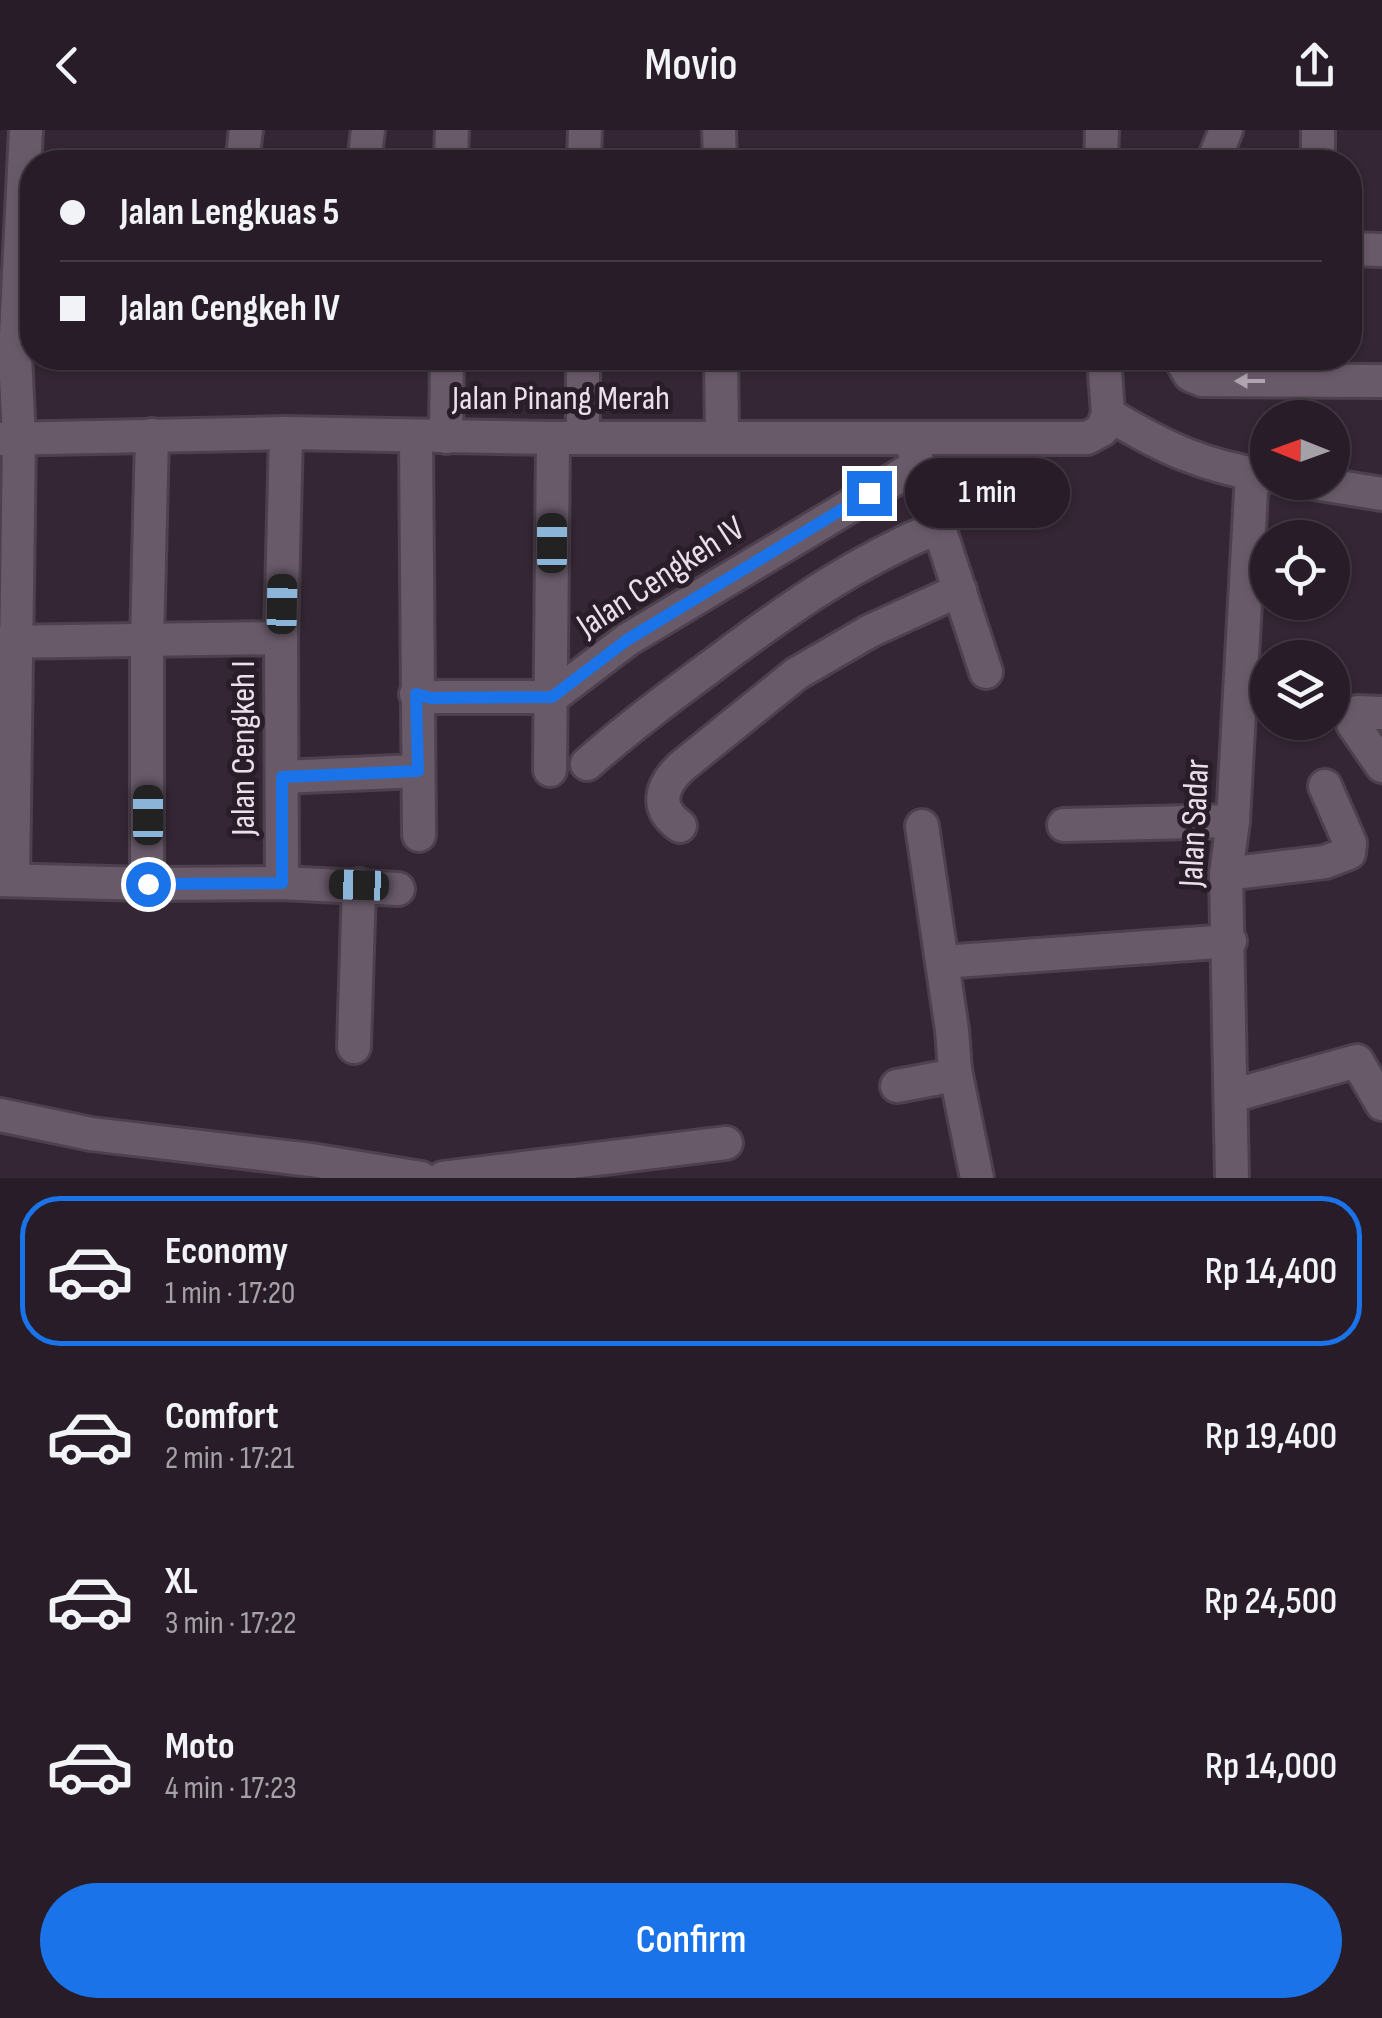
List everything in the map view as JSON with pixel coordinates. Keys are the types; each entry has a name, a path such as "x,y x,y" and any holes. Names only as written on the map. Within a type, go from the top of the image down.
{"street":[{"path":"20,245 10,439 6,880 282,883 398,889"},
{"path":"419,835 431,436 445,370"},
{"path":"550,770 568,438 581,370"},
{"path":"721,370 722,438"},
{"path":"1105,370 1108,414 1164,448 1201,463 1250,473"},
{"path":"1187,370 1202,380 1312,370"},
{"path":"1328,370 1382,381"},
{"name":"Jalan Pinang Merah","path":"10,439 286,433 722,438 914,452 1087,438 1102,430 1108,414"},
{"name":"Jalan Cengkeh I","path":"282,883 286,433"},
{"path":"148,884 147,642 152,436"},
{"path":"914,452 986,672"},
{"name":"Jalan Cengkeh IV","path":"552,697 627,640 914,452"},
{"path":"1350,489 1382,494"},
{"name":"Jalan Sadar","path":"1232,1178 1226,874 1258,500"},
{"path":"587,764 658,703 813,591 880,552 938,527"},
{"path":"680,826 666,814 662,802 668,781 681,767 796,674 870,631 960,590"},
{"path":"7,642 282,638"},
{"path":"424,696 552,697"},
{"path":"1382,713 1357,712 1353,724 1382,766"},
{"path":"282,777 418,771"},
{"path":"1226,874 1326,862 1349,853 1350,843 1325,786"},
{"path":"1064,825 1233,821"},
{"path":"922,826 943,962 954,1070 977,1178"},
{"path":"354,1046 359,885"},
{"path":"943,962 1230,941"},
{"path":"1231,1096 1357,1061 1382,1104"},
{"path":"897,1086 945,1077 954,1070"},
{"path":"0,1115 274,1168 420,1178"},
{"path":"443,1178 646,1165 726,1143"}],"route":[{"path":"148,884 282,883 282,777 418,771 416,694 431,698 552,697 627,640 869,493"}]}
